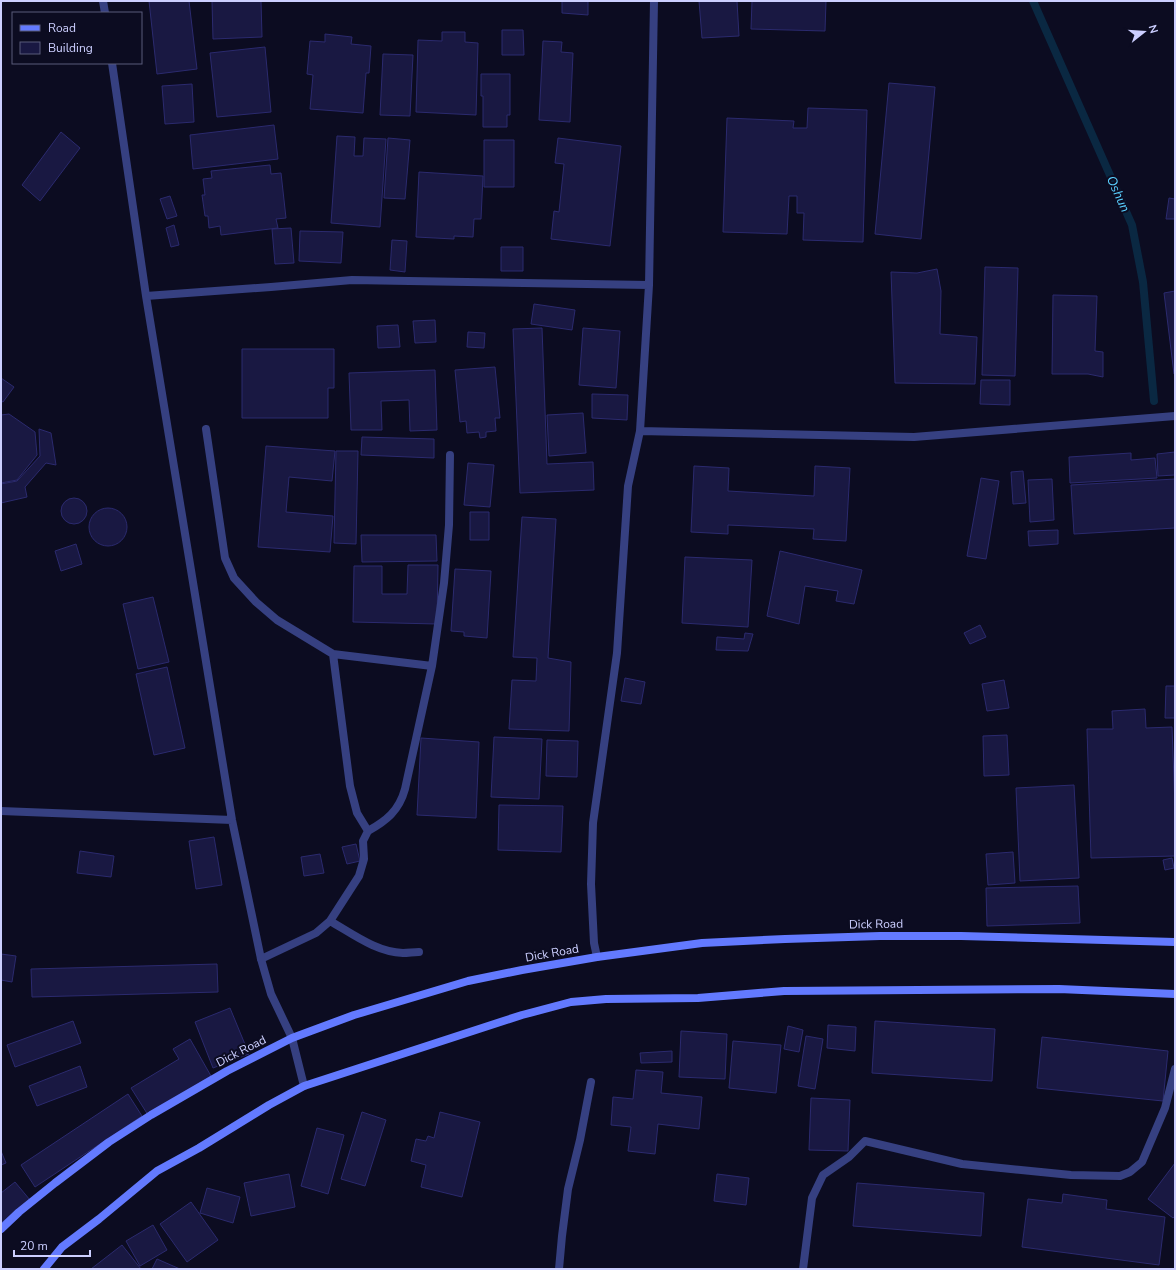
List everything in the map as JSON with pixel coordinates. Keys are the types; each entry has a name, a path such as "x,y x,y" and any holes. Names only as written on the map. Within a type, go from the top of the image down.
{"main road":[{"name":"Dick Road","path":"1,1229 19,1212 55,1183 109,1142 151,1115 226,1071 292,1038 354,1015 468,981 597,957 702,943 857,937 961,936 1175,942"},
{"path":"44,1269 62,1247 99,1219 157,1171 304,1086 522,1014 571,1002 606,998 698,998 784,991 1059,988 1175,994"}],"street":[{"path":"103,1 105,12"},
{"path":"597,957 594,943 591,884 593,823 617,653 628,486 640,431 649,285 654,1"},
{"path":"112,64 146,296 232,820 261,959 270,994 292,1038 304,1086"},
{"path":"146,296 352,280 649,285"},
{"path":"640,431 914,437 1175,416"},
{"path":"206,429 225,558 234,578 256,602 277,620 333,654 432,666"},
{"path":"261,959 316,933 330,921 359,876 364,859 363,841 368,831 383,823 394,812 402,800 432,666 444,583 449,525 450,455"},
{"path":"333,654 350,786 357,813 368,831"},
{"path":"1,811 232,820"},
{"path":"330,921 373,946 394,952 419,952"},
{"path":"802,1269 812,1198 823,1175 849,1157 864,1141 962,1164 1071,1176 1120,1176 1130,1172 1142,1162 1165,1108 1175,1068"},
{"path":"559,1269 568,1189 580,1140 591,1082"}],"building":[{"path":"149,1 189,1 197,69 157,74"},
{"path":"212,1 261,1 262,37 213,39"},
{"path":"562,1 588,1 588,15 562,13"},
{"path":"699,1 737,1 739,36 702,38"},
{"path":"752,1 826,1 825,31 751,29"},
{"path":"502,30 523,30 524,55 502,55"},
{"path":"442,32 465,32 465,42 478,43 476,115 416,112 418,40 442,41"},
{"path":"325,34 352,37 351,44 371,46 369,73 366,73 363,113 310,109 313,75 307,74 310,41 325,42"},
{"path":"543,41 562,42 561,52 573,53 570,122 539,120"},
{"path":"265,47 271,112 217,117 210,53"},
{"path":"383,54 413,55 410,116 380,115"},
{"path":"481,74 510,74 510,115 507,115 507,127 483,127"},
{"path":"889,83 935,87 921,239 875,234"},
{"path":"192,84 194,122 165,124 162,86"},
{"path":"808,108 867,110 863,242 803,240 804,213 797,213 797,196 789,196 787,234 723,232 727,118 794,121 793,128 807,128"},
{"path":"274,125 278,159 193,169 190,135"},
{"path":"61,132 80,148 40,201 22,185"},
{"path":"337,136 355,137 354,156 363,156 364,138 386,139 380,227 331,223"},
{"path":"388,138 410,140 405,199 384,198"},
{"path":"558,138 621,146 610,246 551,239 554,211 559,212 564,164 555,163"},
{"path":"484,140 514,140 514,187 484,187"},
{"path":"270,165 271,174 281,173 286,218 276,219 278,228 221,235 220,226 209,228 208,216 205,216 202,195 205,195 203,179 212,178 211,171"},
{"path":"419,172 483,176 481,219 474,219 473,237 454,236 454,239 416,237"},
{"path":"170,196 177,216 167,219 160,199"},
{"path":"1169,198 1175,199 1175,219 1166,219"},
{"path":"174,225 179,245 171,247 166,228"},
{"path":"291,228 294,263 275,264 272,229"},
{"path":"300,231 343,232 341,263 299,261"},
{"path":"392,240 407,241 405,272 390,270"},
{"path":"501,247 523,247 523,271 501,271"},
{"path":"985,267 1018,268 1015,376 982,375"},
{"path":"937,269 941,291 940,334 977,337 975,384 895,383 891,272 917,273"},
{"path":"1175,291 1175,374 1174,374 1164,293"},
{"path":"1053,295 1097,296 1095,351 1103,352 1103,377 1088,374 1052,374"},
{"path":"534,304 575,310 572,330 531,324"},
{"path":"435,320 436,342 415,343 413,321"},
{"path":"398,325 400,347 378,348 377,326"},
{"path":"542,328 547,464 593,462 594,490 520,493 513,329"},
{"path":"583,328 620,331 616,388 579,385"},
{"path":"468,332 485,333 484,348 467,347"},
{"path":"242,349 334,349 334,388 328,388 328,418 242,418"},
{"path":"495,367 500,418 495,418 496,431 486,432 486,437 480,438 479,432 467,433 466,421 460,422 455,370"},
{"path":"435,370 437,430 410,431 409,400 381,401 382,430 351,430 349,373"},
{"path":"1,378 14,387 3,402 1,401"},
{"path":"981,380 1010,380 1010,405 980,404"},
{"path":"592,394 628,395 627,420 592,418"},
{"path":"583,413 586,453 549,456 547,415"},
{"path":"9,414 35,432 37,455 17,480 1,483 1,415"},
{"path":"39,429 51,433 56,465 46,463 25,487 27,497 1,503 1,484 17,481 40,456"},
{"path":"362,437 434,439 434,458 361,455"},
{"path":"266,446 335,451 332,481 289,477 286,512 333,516 330,552 258,547"},
{"path":"336,451 358,451 356,544 334,543"},
{"path":"1175,452 1175,475 1158,476 1157,454"},
{"path":"1131,453 1131,460 1155,458 1157,478 1070,483 1069,457"},
{"path":"468,463 494,465 490,507 464,505"},
{"path":"694,466 729,468 728,491 814,496 815,466 850,468 846,541 813,539 814,529 728,525 728,534 691,532"},
{"path":"1023,471 1026,503 1013,504 1011,472"},
{"path":"981,478 999,481 986,559 967,556"},
{"path":"1052,479 1054,520 1030,522 1028,480"},
{"path":"1175,479 1175,528 1074,534 1071,485"},
{"path":"74,498 84,501 87,511 84,521 74,524 64,521 61,511 64,501"},
{"path":"108,508 121,514 127,527 121,540 108,546 95,540 89,527 95,514"},
{"path":"470,512 489,512 489,540 470,540"},
{"path":"522,517 556,519 548,658 571,662 569,731 509,729 512,680 536,681 537,658 513,657"},
{"path":"1058,530 1058,544 1029,546 1028,531"},
{"path":"361,535 436,535 437,561 362,562"},
{"path":"76,544 82,564 61,571 55,551"},
{"path":"780,551 862,570 854,604 836,601 838,591 805,586 799,624 767,616"},
{"path":"685,557 752,560 748,627 682,623"},
{"path":"408,565 438,565 437,624 353,622 354,566 382,566 382,594 407,594"},
{"path":"455,569 491,571 487,638 464,636 464,632 451,631"},
{"path":"153,597 169,662 138,669 123,604"},
{"path":"980,625 986,637 970,644 964,633"},
{"path":"745,633 753,634 748,651 716,650 717,637 744,639"},
{"path":"167,667 185,748 154,755 136,674"},
{"path":"625,678 645,682 641,704 621,701"},
{"path":"1004,680 1009,708 987,711 982,684"},
{"path":"1166,686 1175,686 1175,718 1165,718"},
{"path":"1145,709 1146,728 1172,727 1175,856 1091,858 1087,729 1113,729 1112,711"},
{"path":"1007,735 1009,775 984,776 983,736"},
{"path":"494,737 542,739 539,799 491,797"},
{"path":"421,738 479,742 476,818 417,815"},
{"path":"547,740 578,741 577,777 546,776"},
{"path":"1074,785 1079,878 1020,881 1016,788"},
{"path":"499,805 563,806 561,852 498,850"},
{"path":"214,837 222,885 196,889 189,841"},
{"path":"356,844 360,861 347,864 342,847"},
{"path":"80,851 114,856 111,877 77,873"},
{"path":"1013,852 1015,883 988,885 986,854"},
{"path":"320,854 324,873 304,876 301,857"},
{"path":"1172,858 1174,868 1165,870 1163,860"},
{"path":"1078,886 1080,923 987,926 986,888"},
{"path":"1,954 16,956 12,982 1,980"},
{"path":"217,964 218,992 32,997 31,969"},
{"path":"230,1008 249,1054 213,1068 195,1022"},
{"path":"73,1021 81,1043 15,1067 7,1045"},
{"path":"875,1021 995,1029 992,1081 872,1073"},
{"path":"828,1025 856,1027 855,1051 827,1048"},
{"path":"788,1026 803,1030 799,1052 784,1049"},
{"path":"681,1031 727,1034 725,1079 679,1077"},
{"path":"806,1036 823,1039 815,1089 798,1086"},
{"path":"1042,1037 1168,1051 1163,1101 1037,1088"},
{"path":"190,1039 211,1076 148,1115 131,1088 179,1059 173,1049"},
{"path":"733,1041 781,1045 776,1093 729,1088"},
{"path":"672,1051 672,1062 641,1063 640,1053"},
{"path":"80,1066 87,1087 37,1106 29,1086"},
{"path":"636,1070 663,1072 661,1093 702,1097 699,1129 658,1124 655,1154 628,1151 631,1127 611,1125 613,1097 633,1099"},
{"path":"128,1094 142,1116 35,1187 21,1165"},
{"path":"811,1098 850,1100 848,1151 809,1150"},
{"path":"362,1112 386,1120 365,1186 341,1179"},
{"path":"440,1112 480,1122 462,1197 421,1187 426,1165 411,1161 416,1139 426,1141 428,1136 434,1138"},
{"path":"317,1128 344,1135 328,1194 301,1186"},
{"path":"1,1151 6,1163 1,1165"},
{"path":"1175,1163 1175,1216 1173,1218 1148,1199"},
{"path":"289,1174 295,1207 251,1216 244,1183"},
{"path":"717,1174 749,1178 746,1205 714,1201"},
{"path":"15,1182 30,1200 1,1223 1,1193"},
{"path":"857,1183 984,1193 981,1236 853,1226"},
{"path":"207,1188 240,1197 233,1223 200,1213"},
{"path":"1063,1194 1107,1200 1106,1209 1165,1217 1159,1265 1022,1247 1028,1199 1062,1203"},
{"path":"191,1202 218,1240 187,1262 160,1224"},
{"path":"153,1225 167,1250 140,1266 126,1241"},
{"path":"122,1245 141,1269 91,1269"},
{"path":"157,1259 180,1269 152,1269"}],"waterway":[{"name":"Oshun","path":"1033,1 1132,225 1143,282 1154,401"}]}
